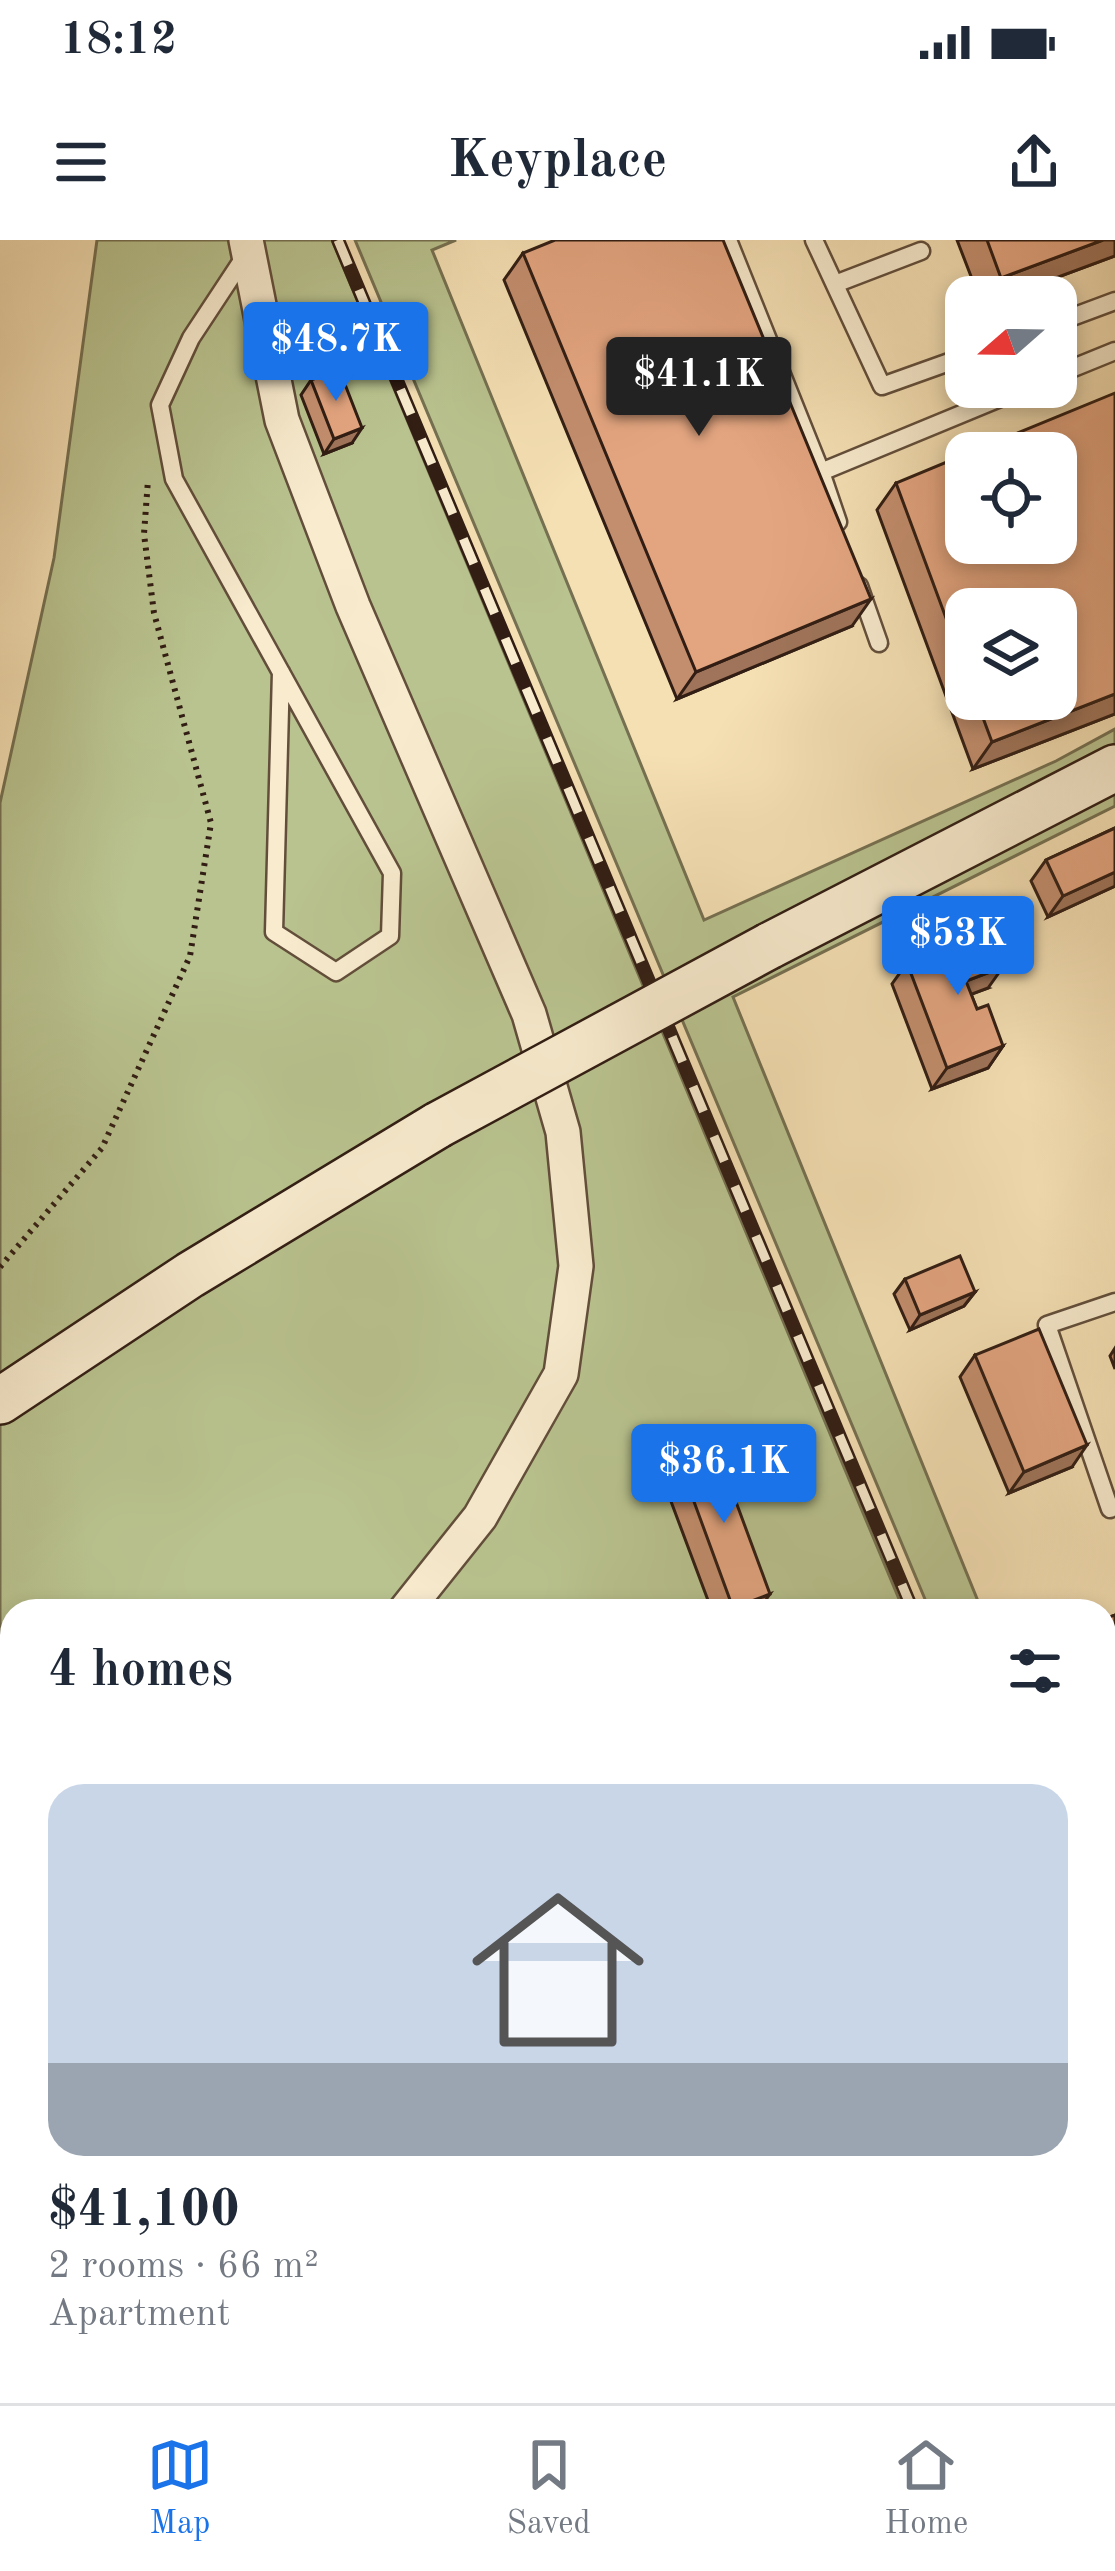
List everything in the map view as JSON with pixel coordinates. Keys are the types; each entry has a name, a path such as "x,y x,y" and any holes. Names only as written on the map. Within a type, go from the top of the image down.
{"main road":[{"path":"0,1400 190,1274 438,1125 769,946 1115,768"}],"street":[{"path":"247,246 282,419 353,606 529,1014 563,1132 576,1266 561,1374 480,1517 415,1599"}],"lane":[{"path":"728,240 842,536"},
{"path":"814,240 882,386 945,364"},
{"path":"247,246 191,338 160,405 174,479 281,672 392,873 391,936 335,972 274,932 281,672"},
{"path":"836,284 921,251"},
{"path":"1077,315 1115,301"},
{"path":"1077,366 1115,351"},
{"path":"821,472 976,408"},
{"path":"850,557 879,643"},
{"path":"1115,1302 1047,1325 1110,1509 1115,1507"}],"path":[{"path":"0,1267 102,1148 190,956 211,823 154,613 144,534 148,476"},
{"path":"102,1148 113,1161"}],"green space":[{"path":"97,240 332,240 899,1599 0,1599 0,803 54,558"},
{"path":"355,240 456,240 432,250 704,920 1056,761 1115,729 1115,806 733,997 977,1599 925,1599"}],"building":[{"path":"555,240 723,240 871,599 696,672 523,253"},
{"path":"987,240 1103,240 1006,276 1000,276"},
{"path":"339,369 362,428 334,439 311,380"},
{"path":"1115,393 1115,694 1077,709 1077,588 945,588 945,615 896,483 945,463 945,564 1077,564 1077,432 1020,432"},
{"path":"984,720 1048,720 992,742"},
{"path":"1115,828 1115,872 1063,896 1046,860"},
{"path":"990,931 1003,967 966,981 977,1009 988,1005 1003,1046 947,1068 907,963"},
{"path":"960,1256 975,1292 920,1315 905,1279"},
{"path":"1039,1329 1087,1445 1024,1472 975,1355"},
{"path":"715,1445 770,1594 730,1599 678,1458"}],"railway":[{"path":"338,240 908,1599"}]}
